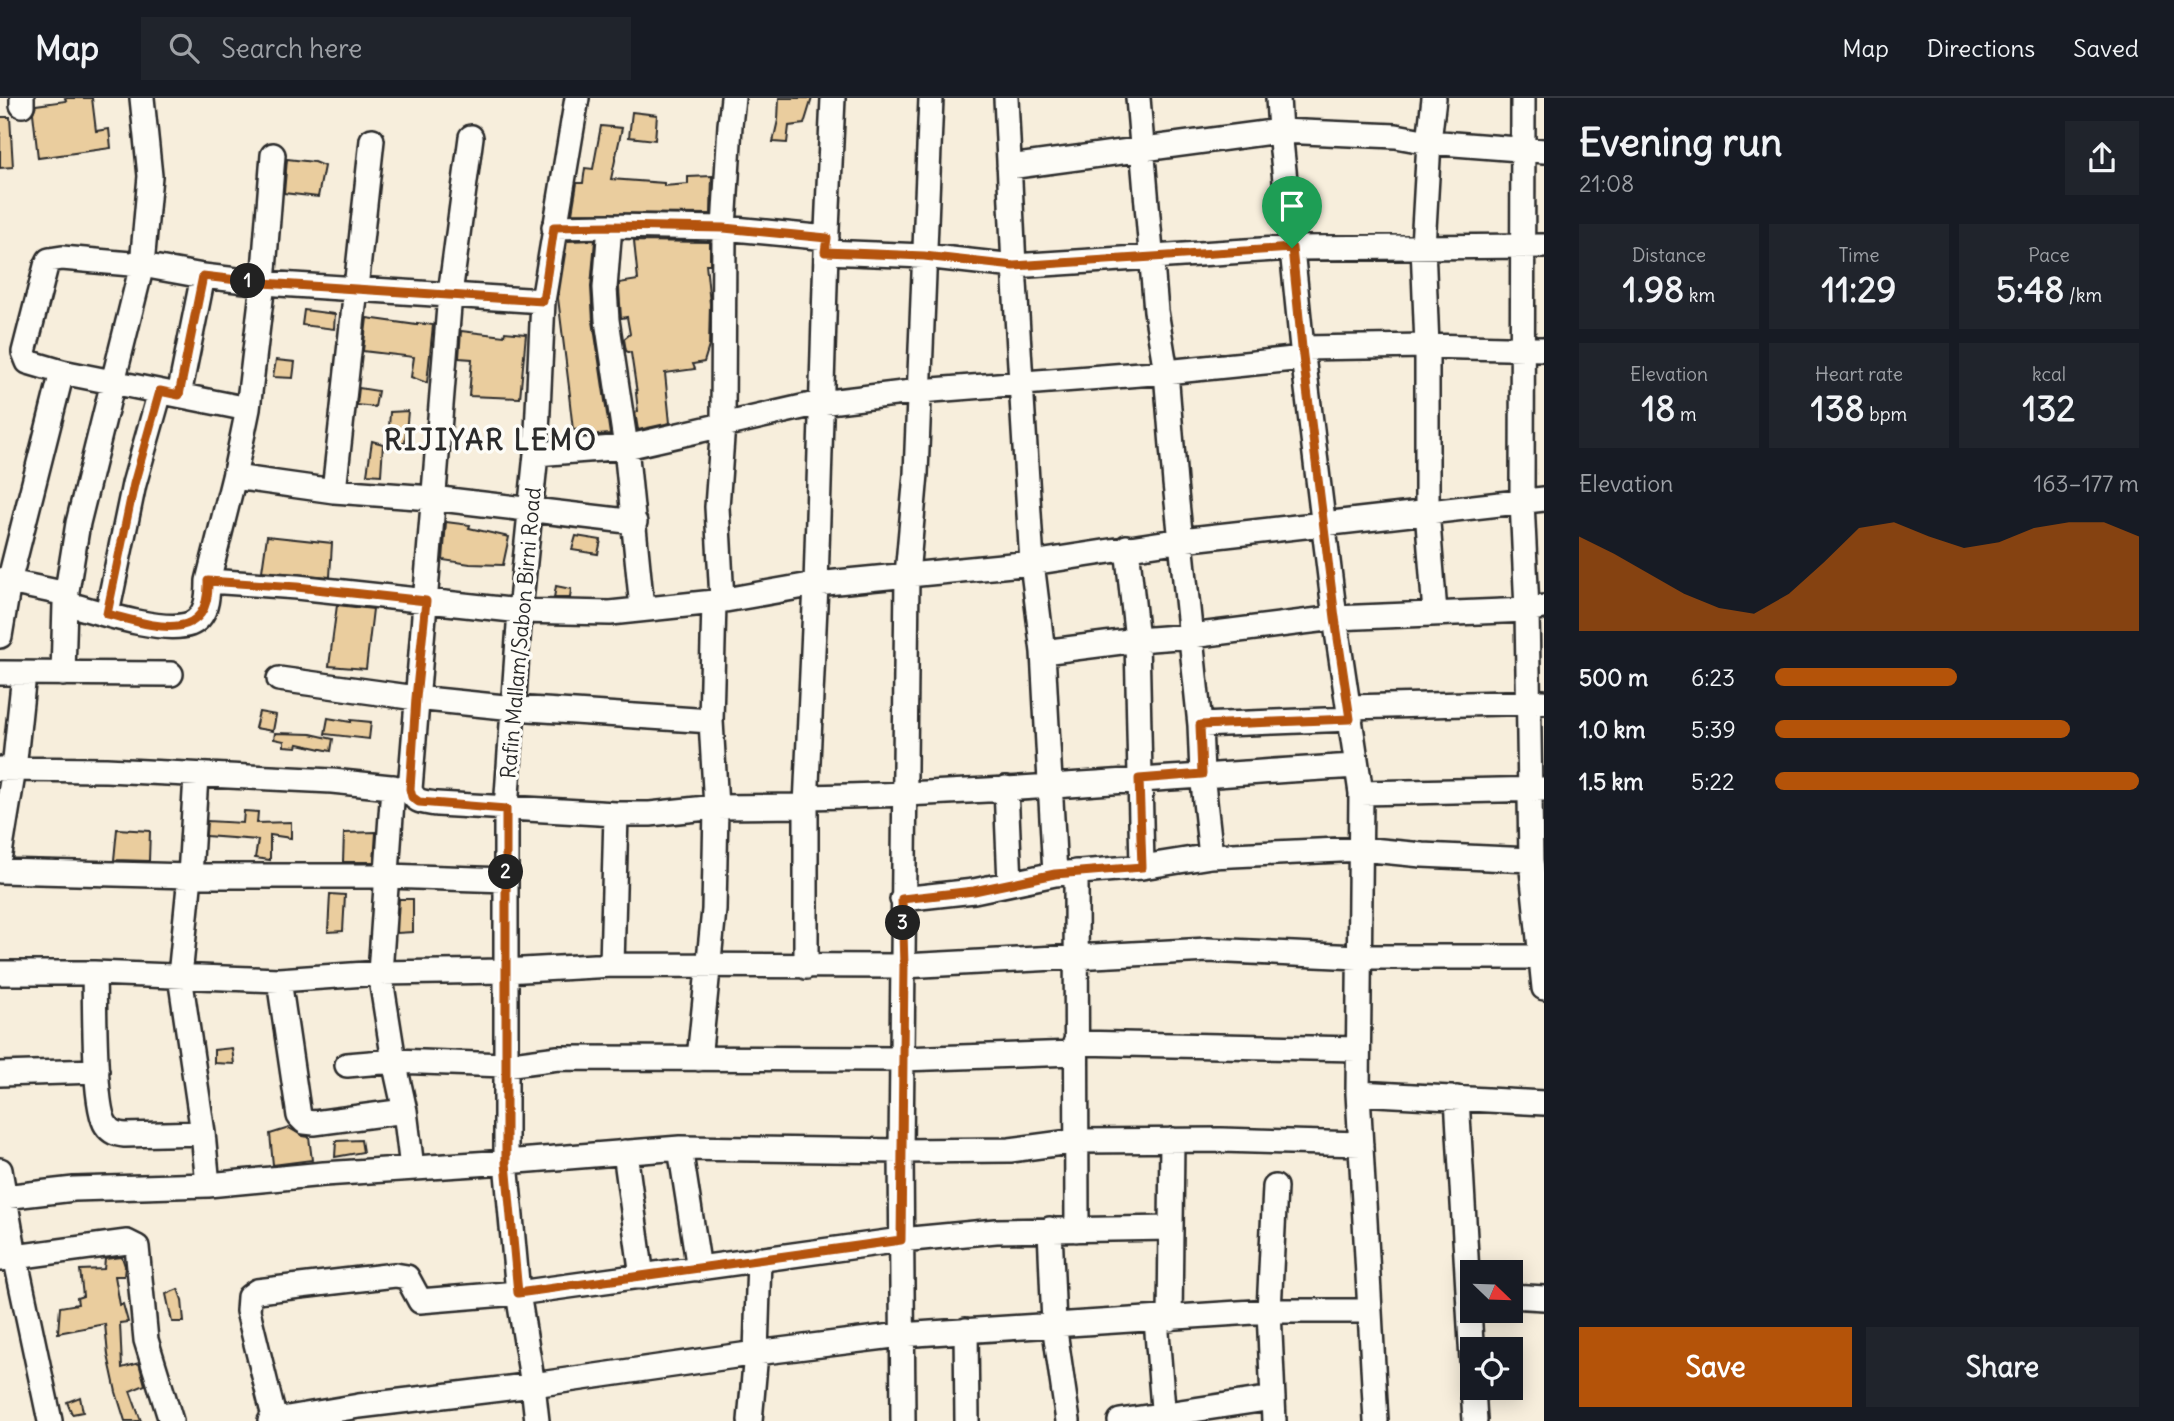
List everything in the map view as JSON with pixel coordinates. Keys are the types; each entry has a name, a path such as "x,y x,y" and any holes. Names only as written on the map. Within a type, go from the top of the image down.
{"street":[{"path":"63,674 66,599 78,523 142,265 150,176 142,98"},
{"name":"Rafin Mallam/Sabon Birni Road","path":"537,1421 518,1293 506,1163 506,809 520,611 536,454 543,301 577,98"},
{"path":"699,1059 714,910 716,807 711,720 718,601 717,507 723,424 724,228 733,98"},
{"path":"806,967 807,802 833,98"},
{"path":"903,1421 902,899 907,575 916,474 931,98"},
{"path":"1006,98 1032,563 1043,652 1049,786 1066,873 1076,958 1077,1230"},
{"path":"1138,98 1156,311 1166,372 1174,483 1182,540 1200,725 1202,774 1212,856"},
{"path":"1279,98 1302,353 1335,618 1361,793 1357,1093 1376,1421"},
{"path":"1434,98 1423,246 1427,346 1427,510 1435,613"},
{"path":"1523,98 1534,151 1533,500 1538,789 1536,865 1544,988"},
{"path":"1009,167 1280,131 1396,136 1429,142 1534,151"},
{"path":"412,1168 405,1111 380,973 387,876 416,698 450,294 471,137"},
{"path":"334,491 372,140"},
{"path":"5,581 107,614 173,627 192,623 204,612 208,581 248,409 263,283 273,155"},
{"path":"610,226 607,320 626,447 642,608"},
{"path":"554,227 724,228 826,245 1014,266 1292,248 1534,246"},
{"path":"248,409 62,372 28,362 24,352 49,260 62,258 142,265 263,283 543,301"},
{"path":"107,614 134,484 170,393 203,276"},
{"path":"536,454 626,447 820,403 920,391 1166,372 1302,353 1427,346 1534,349"},
{"path":"0,636 5,581 62,372"},
{"path":"234,477 334,491 432,498 635,522"},
{"path":"208,581 297,587 520,611 610,613 718,601 816,584 1032,563 1127,547 1324,522 1533,500"},
{"path":"1127,547 1137,640 1142,867"},
{"path":"1043,652 1335,618 1535,609"},
{"path":"0,673 171,674"},
{"path":"0,854 7,769 24,674"},
{"path":"279,680 514,708 711,720"},
{"path":"1200,725 1536,702"},
{"path":"7,769 332,781 401,788 419,802 506,809 650,814 716,807 1202,774 1357,766"},
{"path":"196,776 180,976 208,1185"},
{"path":"1006,788 1010,883"},
{"path":"1361,793 1538,789"},
{"path":"612,965 616,814"},
{"path":"902,899 974,891 1066,873 1142,867 1212,856 1361,849 1536,865"},
{"path":"0,871 506,880"},
{"path":"0,973 94,972 279,979 612,965 904,966 1208,950 1358,957 1543,957"},
{"path":"94,972 97,1071 102,1116 106,1126 115,1133 203,1133"},
{"path":"279,979 299,1116 305,1122 314,1123 405,1111"},
{"path":"347,1065 394,1061 505,1065 558,1058 902,1059 1076,1048 1357,1049"},
{"path":"0,1074 97,1071"},
{"path":"1357,1093 1544,1103"},
{"path":"1457,1098 1468,1260"},
{"path":"1163,1418 1163,1319 1171,1228 1172,1140"},
{"path":"4,1197 74,1189 208,1185 680,1148 1010,1150 1077,1141 1172,1140 1361,1144"},
{"path":"680,1148 699,1269"},
{"path":"625,1152 642,1277"},
{"path":"0,1170 8,1257 50,1421"},
{"path":"1120,1421 1274,1410 1269,1311 1275,1187"},
{"path":"275,1421 248,1311 249,1297 257,1291 395,1275 407,1277 420,1301 518,1293 901,1240 996,1231 1171,1228"},
{"path":"1050,1229 1054,1324 1068,1421"},
{"path":"8,1257 127,1242 137,1247 146,1340 171,1421"},
{"path":"750,1421 756,1353 759,1259"},
{"path":"1523,1297 1544,1298"},
{"path":"270,1421 359,1406 901,1335 1269,1311 1369,1311"},
{"path":"966,1330 967,1421"},
{"path":"1474,1400 1475,1421"}],"building":[{"path":"65,98 92,98 96,131 109,129 111,148 38,158 33,113 36,105 66,101"},
{"path":"779,98 812,98 804,124 789,126 787,143 773,142"},
{"path":"632,112 657,115 655,140 629,137"},
{"path":"0,117 10,117 13,167 0,168"},
{"path":"601,126 622,128 611,179 664,183 664,186 688,184 688,177 712,176 711,214 572,213 577,183 583,183 585,168 593,169"},
{"path":"287,159 324,166 318,197 284,193"},
{"path":"595,240 591,287 593,321 610,434 585,436 584,429 573,430 558,298 567,241"},
{"path":"634,241 710,242 710,264 706,264 710,304 709,346 704,362 693,364 695,369 665,373 670,423 638,430 635,412 638,411 637,393 631,353 626,351 624,339 630,334 627,317 621,318 619,288 619,283 638,280"},
{"path":"304,310 335,314 334,329 302,325"},
{"path":"367,318 433,325 427,383 411,377 414,357 363,351"},
{"path":"461,331 504,336 505,332 526,334 520,398 469,396 472,359 459,358"},
{"path":"276,360 295,362 293,378 273,377"},
{"path":"359,388 378,391 375,407 357,405"},
{"path":"408,411 405,443 388,443 390,412"},
{"path":"372,441 383,444 381,475 367,474"},
{"path":"446,522 470,525 469,528 509,537 503,565 443,560"},
{"path":"267,536 332,543 330,577 262,571"},
{"path":"576,536 601,540 598,554 572,550"},
{"path":"556,586 571,589 570,598 554,598"},
{"path":"337,605 373,609 366,669 329,666"},
{"path":"259,712 276,715 273,731 255,728"},
{"path":"328,718 371,722 369,739 325,734"},
{"path":"275,733 311,734 333,739 331,751 298,744 297,747 284,746 284,741 274,739"},
{"path":"244,811 258,812 257,823 291,822 291,838 270,835 270,860 255,858 258,840 206,836 207,821 243,823"},
{"path":"117,829 150,831 149,861 114,860"},
{"path":"376,832 374,862 343,862 344,833"},
{"path":"330,894 345,895 343,931 328,932"},
{"path":"399,899 413,899 413,932 397,933"},
{"path":"232,1048 234,1064 214,1063 214,1050"},
{"path":"289,1128 309,1137 312,1160 273,1165 270,1134"},
{"path":"361,1140 363,1152 335,1157 336,1141"},
{"path":"122,1257 124,1276 115,1276 120,1305 123,1304 128,1322 120,1323 122,1368 139,1363 145,1385 130,1391 141,1421 125,1421 108,1355 105,1324 58,1333 60,1307 78,1304 77,1298 83,1296 80,1270 104,1269 105,1259"},
{"path":"178,1289 184,1322 172,1322 166,1294"},
{"path":"80,1397 83,1412 72,1414 67,1402"}],"district":[{"name":"RIJIYAR LEMO","path":"491,440"}],"route":[{"path":"554,227 724,228 827,238 825,252 924,256 1014,266 1292,248 1335,618 1350,719 1200,725 1202,774 1139,779 1142,867 1055,874 974,891 902,899 904,966 901,1240 518,1293 506,1163 506,809 419,802 412,797 410,789 416,698 426,601 297,587 208,581 204,612 192,623 173,627 107,614 134,484 160,391 179,395 203,276 263,283 543,301 554,227"}]}
